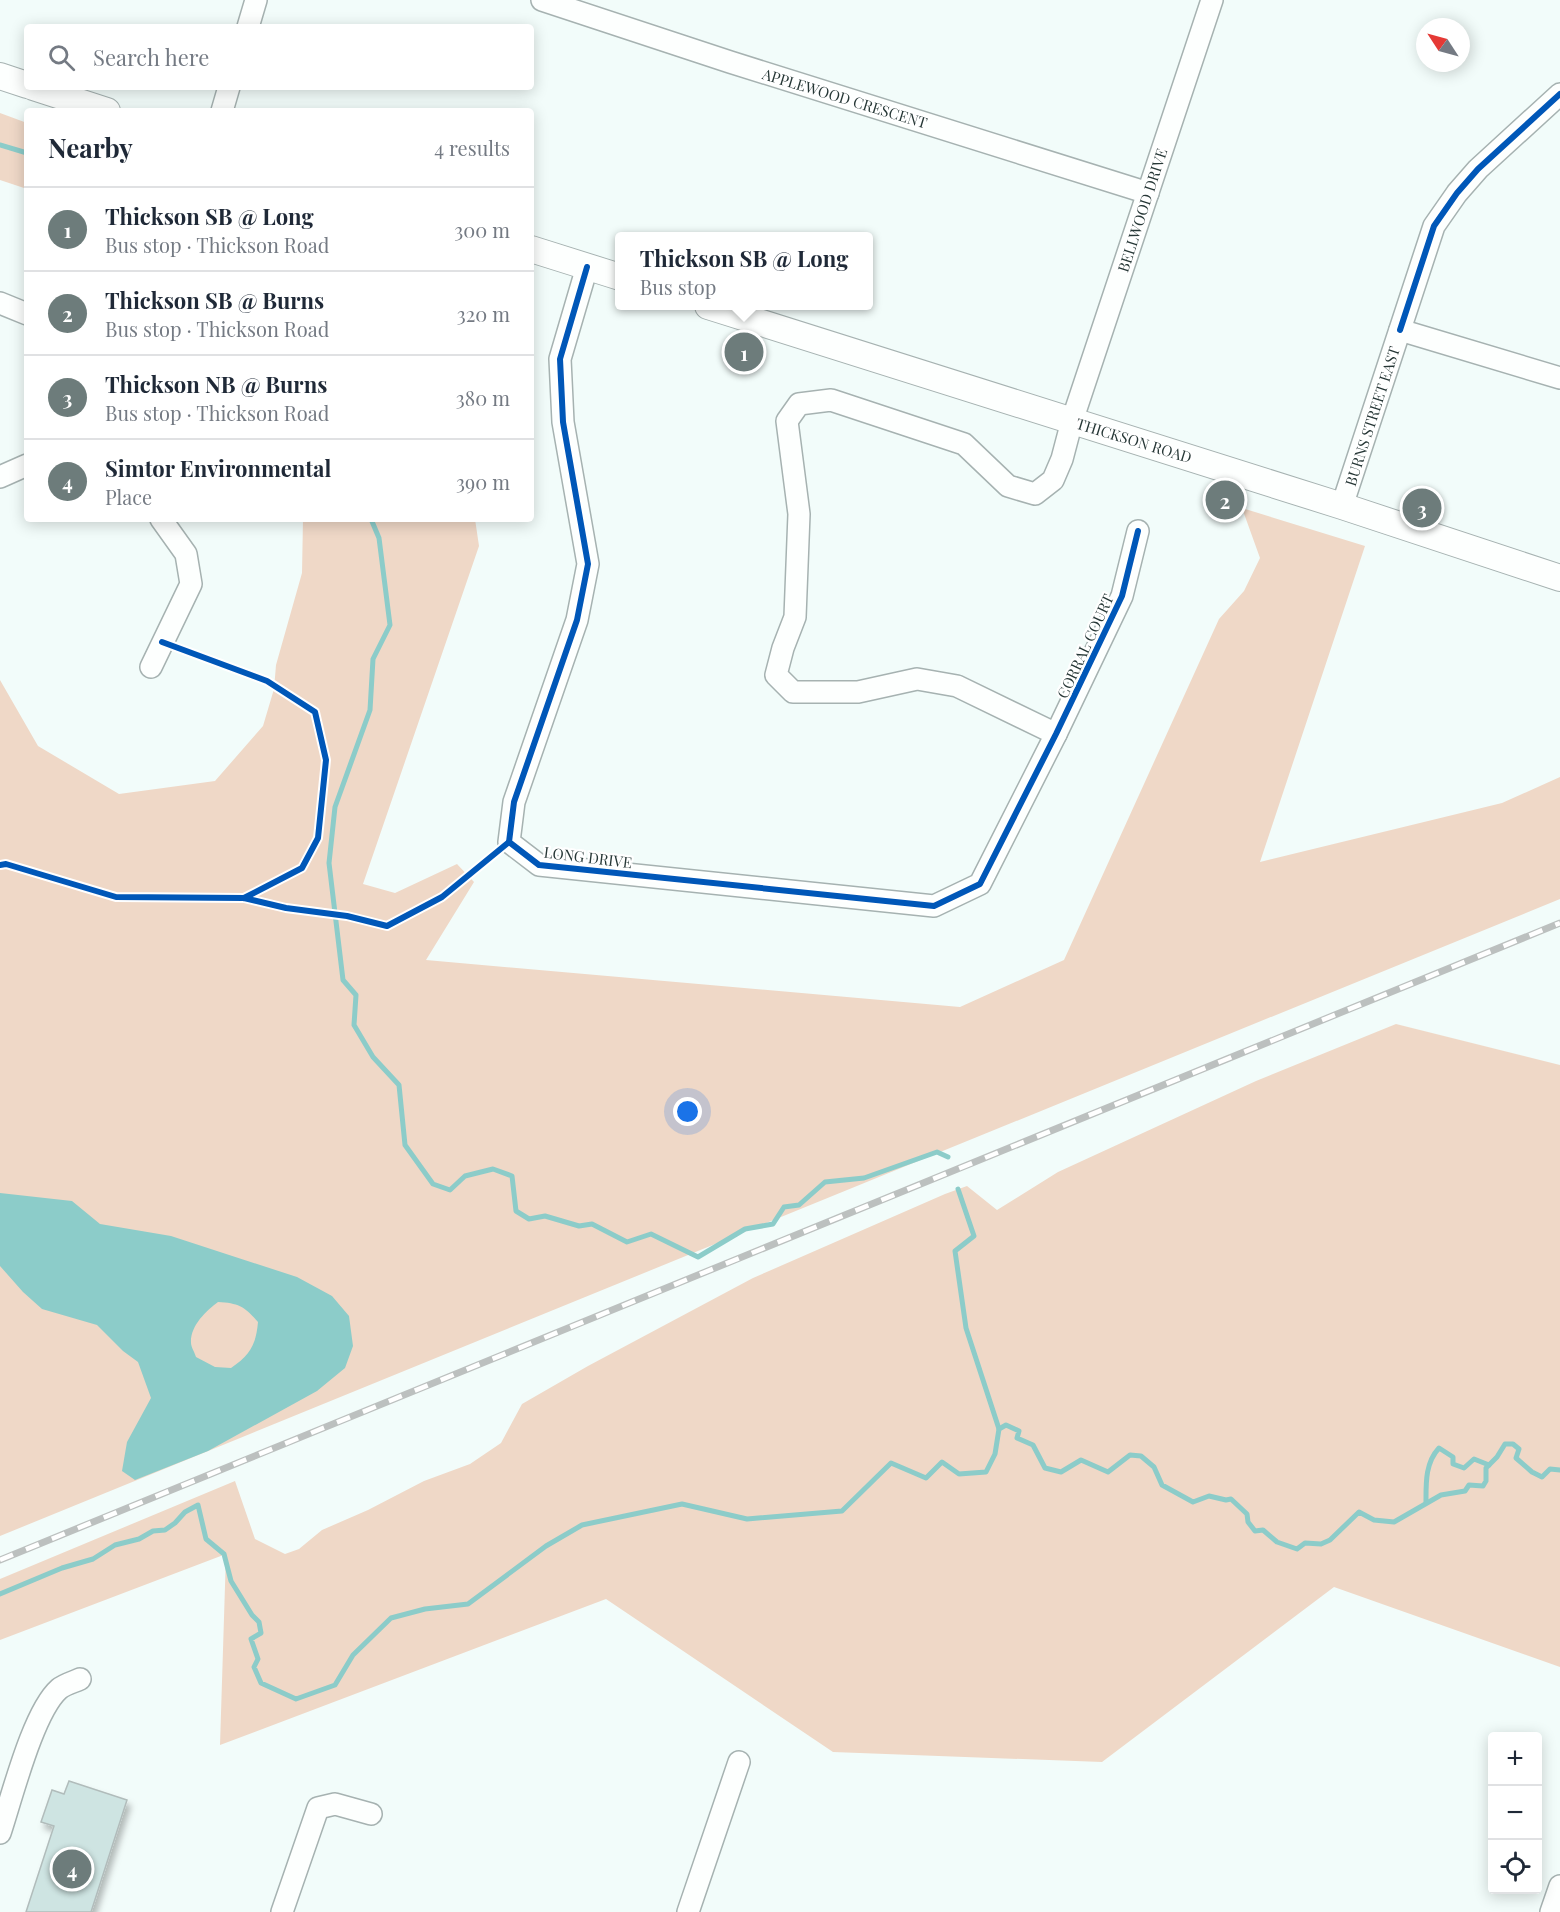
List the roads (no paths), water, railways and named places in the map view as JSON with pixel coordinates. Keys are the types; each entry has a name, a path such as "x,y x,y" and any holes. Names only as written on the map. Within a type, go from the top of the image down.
{"main road":[{"path":"0,76 24,84"},
{"path":"42,90 98,108"},
{"path":"534,250 615,275"},
{"name":"THICKSON ROAD","path":"721,310 1342,506 1560,578"}],"street":[{"path":"249,24 256,0"},
{"name":"APPLEWOOD CRESCENT","path":"542,0 729,62 1148,193"},
{"name":"BELLWOOD DRIVE","path":"1056,734 957,686 917,679 858,692 793,692 776,675 795,617 799,514 787,421 799,404 831,400 964,444 1008,486 1035,494 1053,480 1062,459 1072,421 1212,0"},
{"path":"223,108 228,90"},
{"name":"BURNS STREET EAST","path":"1342,506 1434,226 1457,193 1478,169 1560,94"},
{"name":"LONG DRIVE","path":"587,267 560,359 563,422 588,564 577,620 514,802 509,842 539,865 934,906 980,884 1056,734"},
{"path":"0,303 24,314"},
{"path":"1400,330 1560,378"},
{"path":"0,477 24,466"},
{"path":"151,667 191,584 186,554 163,522"},
{"name":"CORRAL COURT","path":"1056,734 1122,596 1138,531"},
{"path":"0,1833 36,1726 49,1700 61,1687 80,1679"},
{"path":"688,1912 739,1762"},
{"path":"282,1912 318,1808 335,1804 371,1814"},
{"path":"1551,1912 1560,1886"}],"water":[{"path":"0,1193 72,1201 100,1224 171,1236 297,1277 332,1296 349,1316 353,1346 345,1368 317,1391 208,1451 135,1480 122,1471 127,1442 151,1398 138,1362 123,1351 97,1325 42,1309 0,1266","holes":["218,1302 241,1307 258,1322 256,1337 251,1349 231,1368 215,1367 196,1357 191,1343 193,1331 200,1320"]}],"waterway":[{"path":"0,145 24,152"},
{"path":"372,522 379,538 390,625 373,659 370,710 335,807 329,863 343,980 356,995 354,1025 373,1057 399,1085 405,1145 433,1184 450,1190 465,1176 493,1169 512,1176 516,1211 529,1219 545,1216 579,1226 592,1224 627,1242 651,1234 698,1257 745,1229 773,1224 784,1207 799,1205 825,1182 864,1178 937,1152 948,1157"},
{"path":"958,1189 974,1236 955,1251 966,1328 999,1429"},
{"path":"0,1594 62,1568 93,1559 115,1545 139,1539 153,1531 165,1530 185,1512 198,1505 206,1539 224,1554 231,1581 252,1615 259,1622 261,1633 251,1639 258,1659 254,1667 261,1683 296,1699 335,1685 353,1655 391,1618 425,1609 468,1604 546,1546 582,1525 682,1504 747,1519 842,1511 891,1463 926,1478 942,1462 959,1474 986,1472 995,1454 999,1429 1006,1425 1019,1431 1017,1438 1033,1445 1045,1468 1061,1472 1081,1460 1108,1472 1130,1455 1141,1456 1154,1467 1162,1485 1193,1502 1209,1496 1231,1499 1247,1514 1248,1522 1255,1531 1263,1530 1277,1542 1297,1549 1305,1543 1321,1544 1330,1540 1359,1512 1374,1520 1394,1522 1441,1495 1465,1491 1469,1485 1483,1486 1486,1481 1486,1468 1505,1444 1513,1444 1519,1449 1516,1458 1532,1472 1542,1477 1550,1469 1560,1470"},
{"path":"1426,1502 1429,1467 1439,1448 1453,1457 1453,1464 1464,1468 1474,1459 1489,1465"}],"railway":[{"path":"0,1560 1560,923"}],"place":[{"name":"Thickson SB @ Long","path":"744,352"},
{"name":"Thickson SB @ Burns","path":"1225,500"},
{"name":"Thickson NB @ Burns","path":"1422,508"},
{"name":"Simtor Environmental","path":"72,1869"}]}
